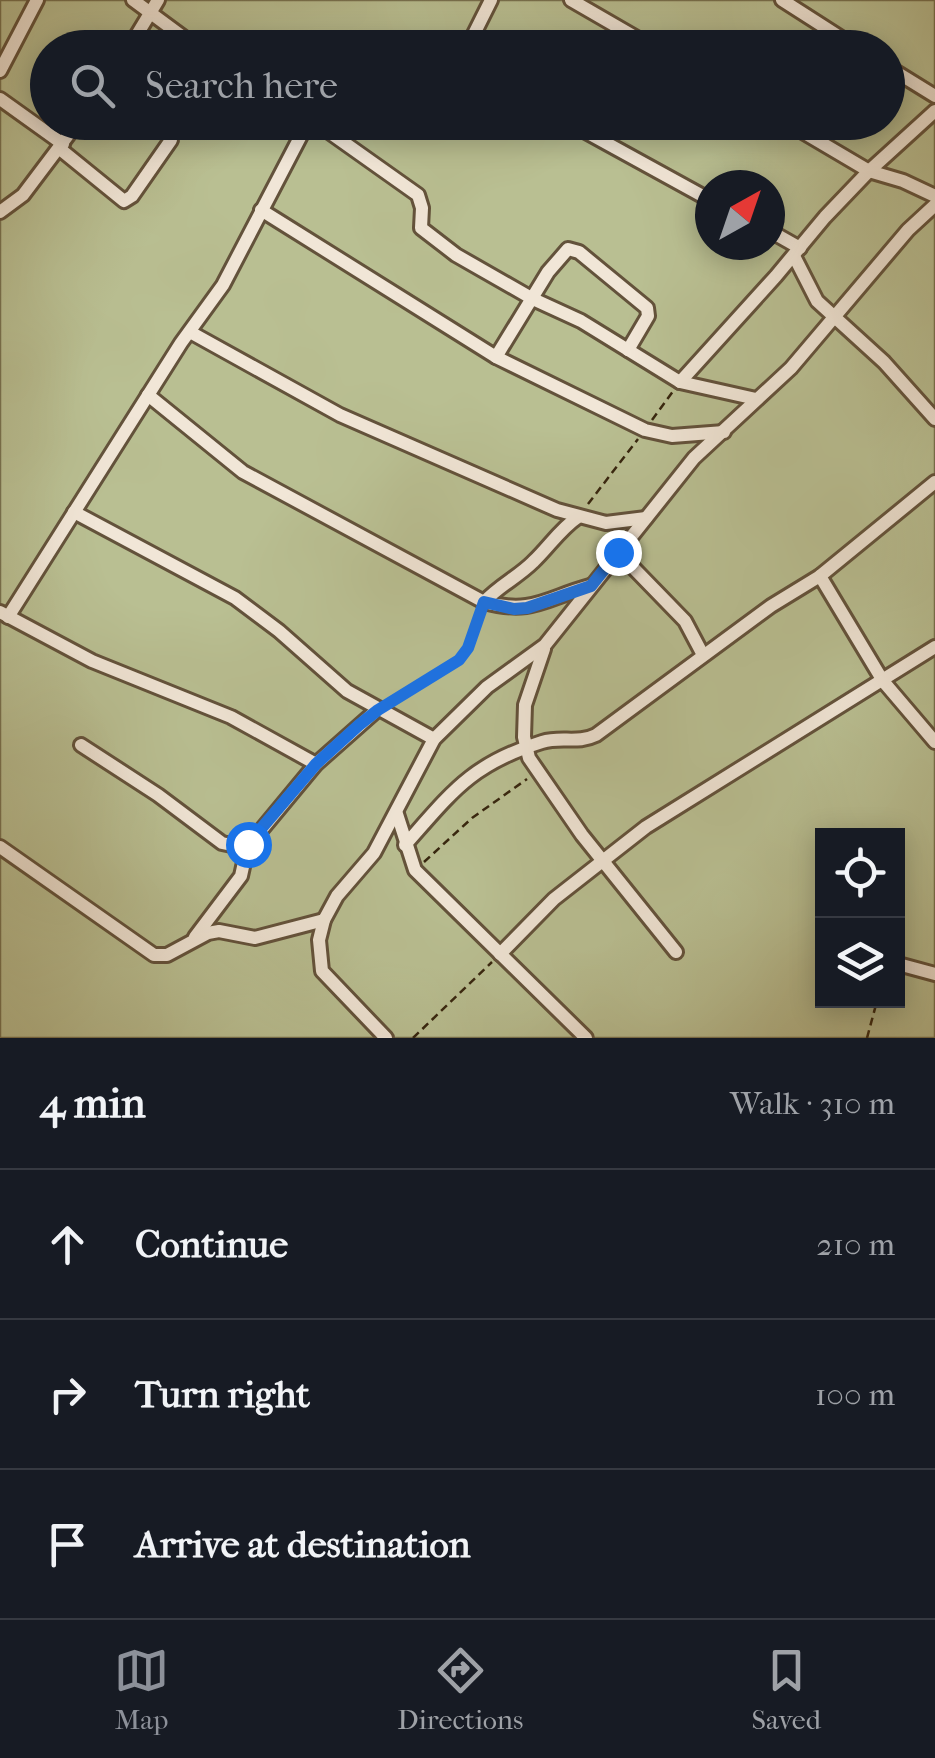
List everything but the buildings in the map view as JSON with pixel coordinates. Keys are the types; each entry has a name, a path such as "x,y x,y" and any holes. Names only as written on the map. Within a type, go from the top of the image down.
{"street":[{"path":"0,71 37,0"},
{"path":"133,0 154,5 180,30"},
{"path":"476,30 491,0"},
{"path":"571,0 623,30"},
{"path":"782,0 829,30"},
{"path":"139,30 154,5"},
{"path":"905,77 935,96"},
{"path":"0,99 30,122"},
{"path":"905,138 935,111"},
{"path":"54,140 124,201 132,196 171,140"},
{"path":"2,209 24,196 66,140"},
{"path":"301,140 216,296 4,614 92,661 231,717 316,764"},
{"path":"337,140 418,195 424,232 680,382 756,398"},
{"path":"601,140 695,192"},
{"path":"816,140 869,171 935,196"},
{"path":"680,382 869,171 903,140"},
{"path":"386,1038 322,972 319,940 336,896 374,853 434,739 487,688 545,645 702,449 791,368 908,230 935,206"},
{"path":"261,210 496,357 645,430 672,436 725,432"},
{"path":"785,243 797,252 817,301 884,362 935,419"},
{"path":"496,357 565,250 578,252 647,308 648,316 628,350"},
{"path":"190,332 382,436 578,517 614,523 646,518"},
{"path":"148,395 243,472 484,602 527,608 591,586"},
{"path":"405,845 476,770 549,740 588,739 820,576 935,482"},
{"path":"74,512 235,598 347,690 434,739"},
{"path":"484,602 504,581 531,564 578,517"},
{"path":"618,552 685,621 703,655"},
{"path":"820,576 883,681 935,742"},
{"path":"545,645 525,705 526,748 536,773 676,952"},
{"path":"500,954 554,899 602,858 935,648"},
{"path":"194,939 240,876 248,844 316,764 378,710"},
{"path":"81,744 222,843 234,848 248,844"},
{"path":"396,814 415,870 586,1038"},
{"path":"0,846 154,955 167,956 194,939 219,931 255,938 324,920"},
{"path":"905,966 935,974"}],"path":[{"path":"578,517 680,382"},
{"path":"378,710 459,660 468,648 484,602"},
{"path":"415,870 472,818 536,773"},
{"path":"414,1038 500,954"},
{"path":"866,1038 875,1008"}],"green space":[{"path":"0,0 935,0 935,1038 0,1038"}],"route":[{"path":"248,844 316,764 359,725 459,660 468,648 484,602 527,608 591,586 618,552"}]}
